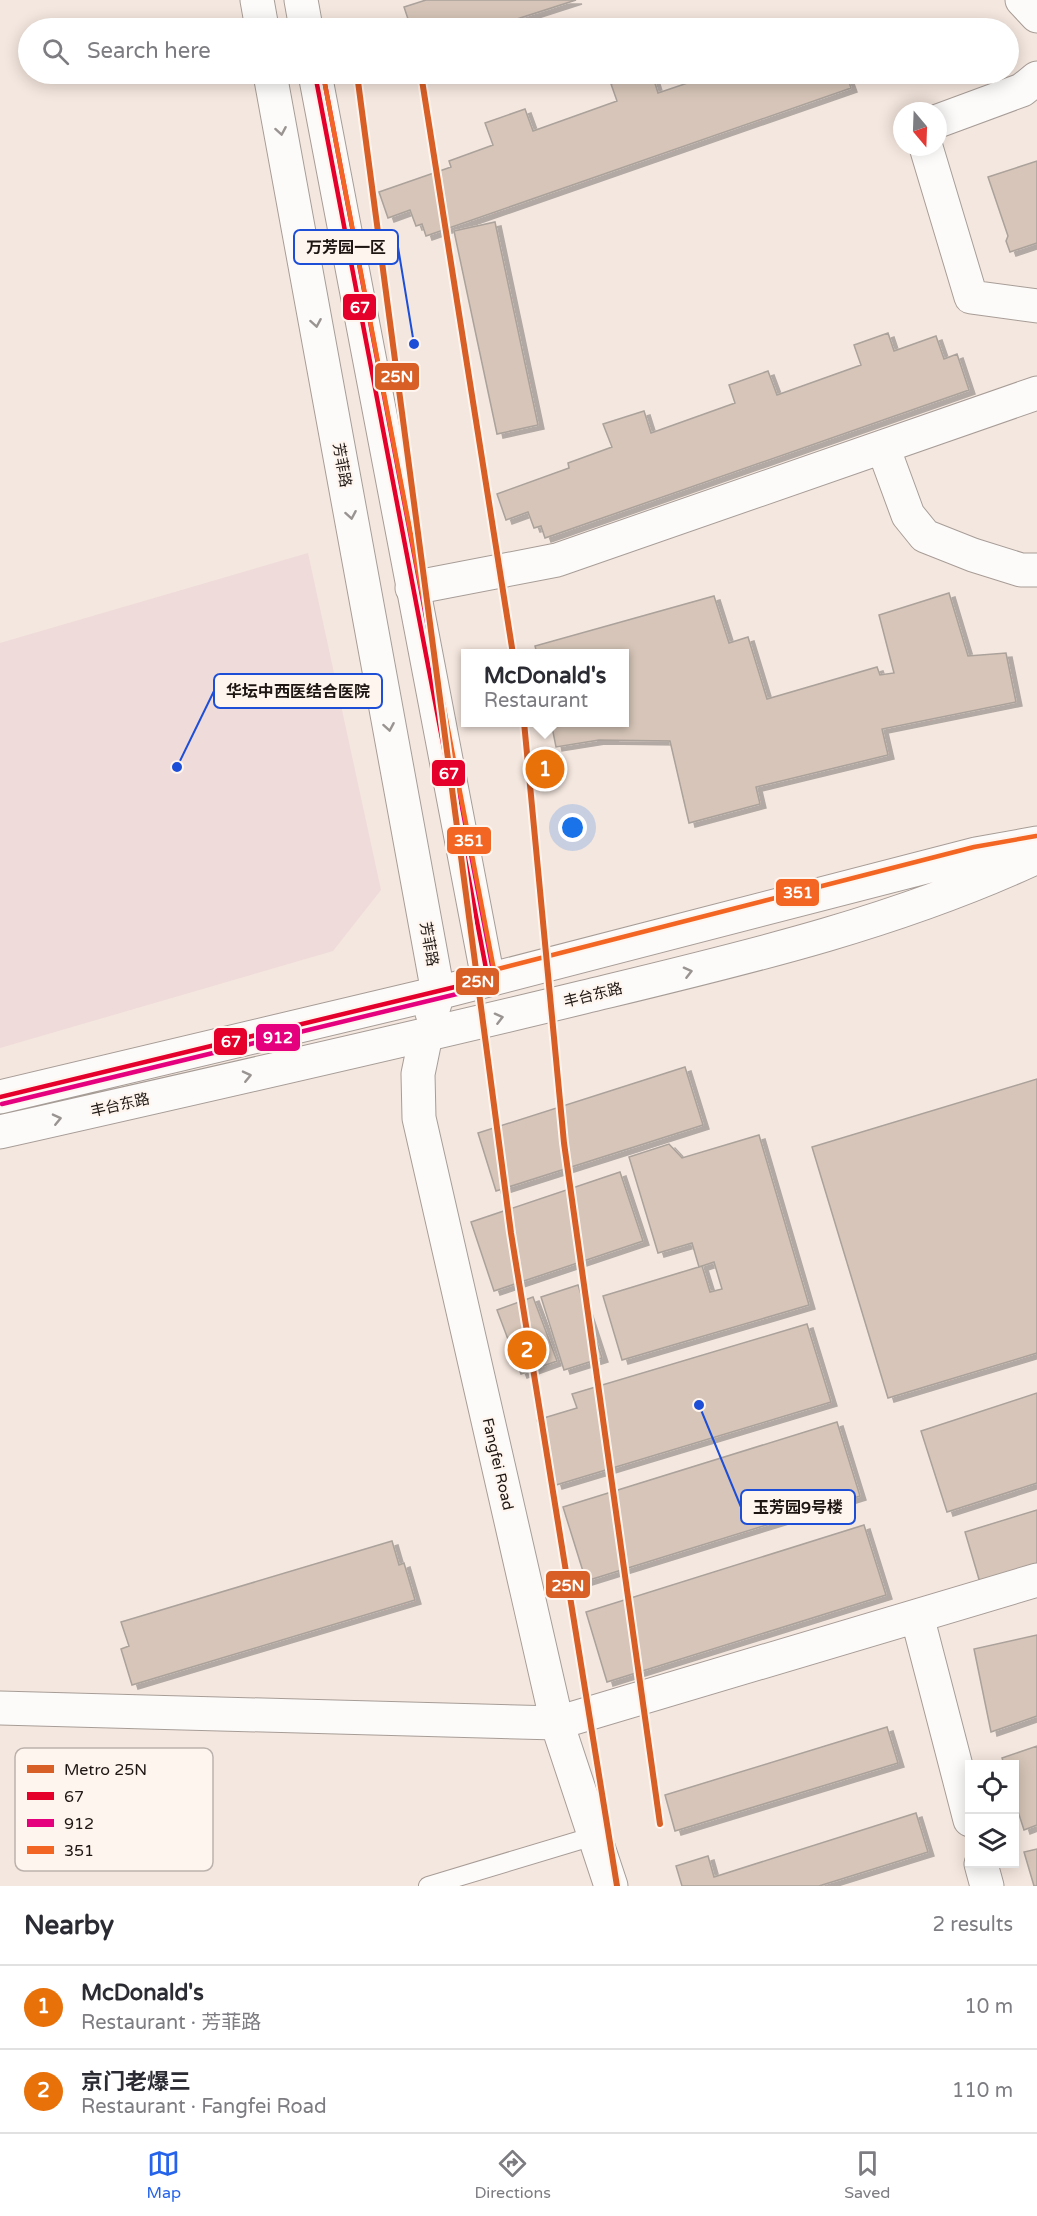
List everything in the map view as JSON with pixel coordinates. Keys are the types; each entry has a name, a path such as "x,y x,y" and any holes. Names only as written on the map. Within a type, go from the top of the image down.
{"street":[{"path":"257,0 260,18"},
{"path":"301,0 304,18"},
{"path":"1022,0 1037,16"},
{"path":"947,119 1022,90 1037,78"},
{"name":"芳菲路","path":"272,84 438,993 426,1035"},
{"path":"317,84 488,980"},
{"path":"929,156 971,297 1037,306"},
{"path":"412,588 556,560 1037,393"},
{"path":"883,447 908,515 925,536 973,555 1021,570 1037,570"},
{"path":"0,1096 438,993 976,854 1037,843"},
{"name":"丰台东路","path":"0,1132 426,1035 737,960 856,925 972,886 1037,857"},
{"path":"426,1035 488,980"},
{"name":"Fangfei Road","path":"426,1035 418,1074 419,1118 557,1723 611,1886"},
{"path":"0,1708 557,1723 1037,1580"},
{"path":"917,1616 967,1814"},
{"path":"982,1868 987,1886"}],"lane":[{"path":"428,1886 594,1836"}],"shaded area":[{"path":"308,553 381,890 333,951 0,1048 0,643"}],"building":[{"path":"426,0 576,0 520,18 408,18 404,7"},
{"path":"611,84 655,84 658,93 685,84 850,84 851,88 426,236 422,224 416,226 410,210 388,218 379,192 451,167 449,161 493,145 485,123 525,109 533,131 617,101"},
{"path":"1037,161 1037,243 1010,252 1006,241 1008,236 988,177"},
{"path":"495,222 538,425 497,434 454,231"},
{"path":"888,333 894,351 936,336 944,359 957,354 969,390 545,538 541,526 534,528 528,512 506,520 497,494 569,468 568,463 612,447 603,424 644,411 651,433 735,403 729,385 768,371 777,395 861,365 854,345"},
{"path":"949,593 968,656 1006,653 1016,702 882,729 888,755 756,787 760,804 689,823 670,741 599,740 556,747 552,727 629,727 629,649 536,649 535,646 714,596 729,643 748,637 767,699 877,667 880,675 894,673 879,615"},
{"path":"685,1067 703,1125 496,1191 478,1133"},
{"path":"1037,1079 1037,1353 888,1398 812,1147"},
{"path":"759,1135 809,1305 622,1360 603,1296 699,1267 692,1243 658,1253 629,1157 669,1144 682,1158","holes":["714,1262 722,1289 710,1292 702,1266"]},
{"path":"620,1172 643,1241 494,1291 471,1222"},
{"path":"578,1285 602,1358 564,1370 541,1297"},
{"path":"533,1297 557,1361 521,1374 497,1310"},
{"path":"807,1324 831,1402 556,1485 537,1420 577,1408 572,1394"},
{"path":"1037,1393 1037,1483 947,1512 921,1431"},
{"path":"837,1422 860,1496 586,1581 563,1507"},
{"path":"1037,1510 1037,1569 981,1586 965,1532"},
{"path":"864,1525 886,1595 607,1682 586,1612"},
{"path":"392,1541 399,1565 404,1563 415,1600 132,1685 121,1649 129,1646 121,1622"},
{"path":"1037,1635 1037,1716 991,1732 974,1649"},
{"path":"887,1727 898,1763 675,1831 665,1795"},
{"path":"1037,1746 1037,1825 1024,1830 1019,1814 1019,1760 1003,1760 1002,1758"},
{"path":"916,1813 928,1852 819,1886 682,1886 676,1866 708,1856 714,1877"},
{"path":"1037,1849 1037,1886 1034,1886 1024,1852"}],"metro line":[{"name":"25N","path":"358,84 511,1233 617,1886"},
{"name":"25N","path":"423,84 512,649"},
{"name":"25N","path":"524,727 564,1143 660,1824"}],"transit line":[{"name":"67","path":"0,1097 488,979 317,84"},
{"name":"912","path":"2,1104 490,986 495,981 325,84"},
{"name":"351","path":"325,84 494,970 974,847 1036,836"}],"place":[{"name":"万芳园一区","path":"414,344"},
{"name":"华坛中西医结合医院","path":"177,767"},
{"name":"McDonald's","path":"545,769"},
{"name":"京门老爆三","path":"527,1350"},
{"name":"玉芳园9号楼","path":"699,1405"}]}
